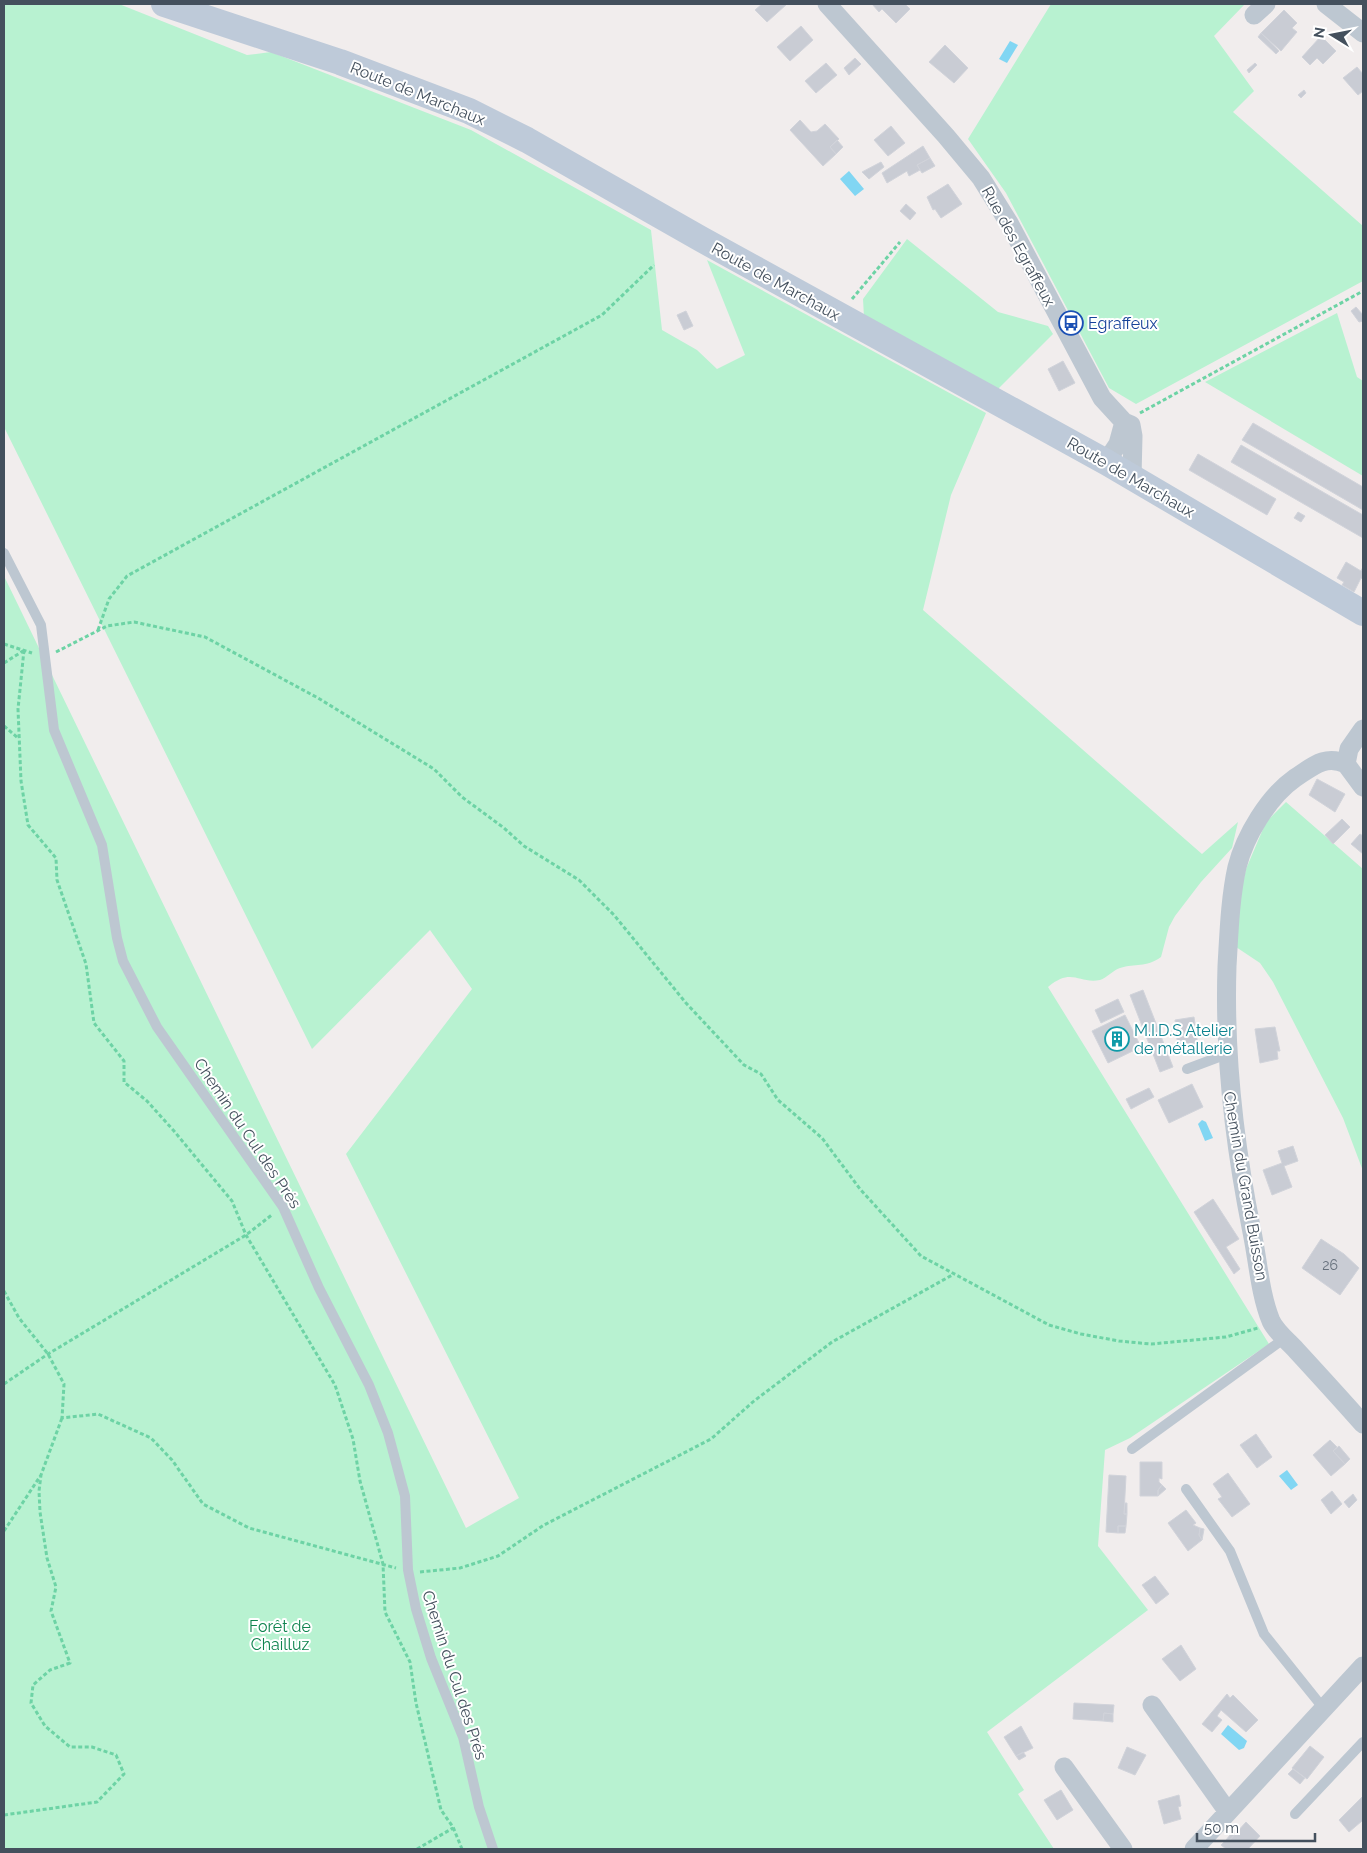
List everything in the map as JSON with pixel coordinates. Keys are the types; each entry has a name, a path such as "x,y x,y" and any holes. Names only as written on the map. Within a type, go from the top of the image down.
{"main road":[{"name":"Route de Marchaux","path":"164,4 340,62 469,111 527,140 1106,462 1363,613"}],"street":[{"name":"Rue des Egraffeux","path":"826,4 946,136 981,178 1009,223 1102,398 1124,422 1131,425 1134,436 1132,477"},
{"path":"1326,4 1363,33"},
{"path":"1106,462 1118,444 1124,422"},
{"path":"1363,729 1350,749 1346,764 1363,787"},
{"name":"Chemin du Grand Buisson","path":"1346,764 1330,760 1318,763 1291,781 1256,823 1238,866 1228,940 1227,1054 1233,1125 1240,1172 1272,1323 1363,1424"},
{"path":"1194,1849 1363,1666"},
{"path":"1152,1706 1228,1812"},
{"path":"1064,1767 1123,1849"}],"lane":[{"name":"Chemin du Cul des Prés","path":"4,553 41,625 54,730 102,845 117,938 123,961 158,1027 283,1207 319,1288 369,1385 388,1433 405,1496 408,1570 416,1609 430,1658 463,1737 479,1807 493,1849"},
{"path":"1187,1069 1227,1054"},
{"path":"1132,1449 1285,1338"},
{"path":"1186,1489 1230,1551 1264,1634 1324,1709"},
{"path":"1295,1814 1363,1742"}],"path":[{"path":"839,315 900,242"},
{"path":"98,630 109,599 127,576 602,315 654,265"},
{"path":"1124,422 1363,291"},
{"path":"4,644 46,657 107,626 134,622 205,637 318,698 434,769 462,797 504,828 524,846 578,880 614,916 686,1003 744,1065 761,1074 778,1100 822,1138 860,1189 921,1256 1049,1325 1119,1341 1151,1344 1226,1337 1272,1323"},
{"path":"4,663 24,650"},
{"path":"24,650 18,709 21,781 28,825 56,858 57,880 86,964 94,1023 124,1060 124,1082 146,1101 168,1125 232,1201 246,1235 335,1385 353,1439 360,1481 383,1564 385,1612 410,1662 416,1704 441,1810 453,1828 462,1849"},
{"path":"4,726 19,738"},
{"path":"4,1384 48,1354 246,1235 283,1207"},
{"path":"408,1570 420,1572 460,1568 498,1556 544,1525 711,1439 754,1400 832,1342 954,1274"},
{"path":"4,1290 19,1318 48,1354 64,1384 62,1418 41,1475 4,1532"},
{"path":"62,1418 98,1414 150,1438 172,1460 203,1504 249,1528 383,1564"},
{"path":"4,1815 97,1802 124,1774 116,1755 92,1747 70,1747 45,1726 31,1703 33,1685 50,1670 70,1663 51,1610 56,1587 47,1558 40,1512 41,1475"},
{"path":"417,1849 453,1828"}],"green space":[{"name":"Forêt de Chailluz","path":"4,4 119,4 247,55 271,52 471,130 651,230 662,330 697,350 717,369 745,355 707,260 986,413 951,495 923,610 1202,854 1238,822 1232,848 1201,882 1175,916 1169,927 1161,957 1145,964 1120,968 1100,980 1092,981 1069,977 1056,981 1048,987 1269,1344 1130,1438 1105,1450 1098,1546 1148,1610 987,1732 1024,1790 1018,1794 1054,1849 4,1849 4,576 466,1528 519,1498 346,1154 472,989 430,930 312,1049 4,427"},
{"path":"1051,4 1245,4 1214,36 1254,91 1233,112 1363,226 1363,281 1136,404 1109,388 1006,193 968,139"},
{"path":"907,239 998,312 1048,326 1053,334 996,391 864,317 863,299"},
{"path":"1337,313 1357,377 1363,381 1363,476 1205,382"},
{"path":"1286,802 1363,869 1363,1171 1343,1118 1273,982 1260,963 1236,947 1238,905 1246,869 1266,822"}],"water":[{"path":"1010,41 1018,45 1007,63 999,59"},
{"path":"849,171 864,189 855,196 840,179"},
{"path":"1202,1120 1206,1122 1213,1138 1205,1141 1198,1124"},
{"path":"1287,1470 1298,1485 1291,1490 1279,1476"},
{"path":"1228,1725 1247,1741 1244,1748 1239,1750 1221,1734"}],"building":[{"path":"762,4 787,4 767,22 755,10"},
{"path":"872,4 905,4 910,9 896,23 882,9 879,12"},
{"path":"1284,10 1297,23 1292,28 1297,32 1281,51 1261,33"},
{"path":"801,26 813,40 790,61 777,47"},
{"path":"1261,33 1279,51 1276,54 1258,37"},
{"path":"1321,36 1336,51 1323,64 1317,58 1310,65 1302,57"},
{"path":"945,45 968,68 954,83 929,62"},
{"path":"855,58 861,64 849,75 844,68"},
{"path":"826,63 837,75 816,93 805,81"},
{"path":"1255,63 1257,65 1249,73 1247,70"},
{"path":"1357,67 1363,74 1363,91 1358,95 1343,78"},
{"path":"1304,90 1306,93 1301,98 1298,95"},
{"path":"800,120 811,132 817,131 825,124 839,139 830,147 836,154 823,166 790,130"},
{"path":"891,126 905,143 888,156 874,140"},
{"path":"837,140 843,147 836,154 830,147"},
{"path":"923,146 930,158 917,165 920,170 909,176 907,171 887,183 882,173"},
{"path":"930,158 935,166 922,173 917,165"},
{"path":"881,162 884,167 869,179 862,172"},
{"path":"948,184 962,204 941,218 935,209 933,210 927,197"},
{"path":"906,204 916,213 910,220 900,211"},
{"path":"1356,307 1363,315 1363,321 1359,322 1351,311"},
{"path":"686,311 693,326 684,330 677,315"},
{"path":"1063,361 1075,383 1059,391 1048,369"},
{"path":"1253,423 1363,487 1363,510 1242,440"},
{"path":"1241,445 1363,515 1363,538 1231,462"},
{"path":"1198,454 1276,499 1267,515 1189,470"},
{"path":"1298,512 1305,516 1301,522 1294,518"},
{"path":"1346,562 1361,571 1363,567 1363,580 1361,578 1354,592 1342,585 1344,582 1337,578"},
{"path":"1317,779 1345,794 1335,812 1309,795"},
{"path":"1342,819 1350,827 1333,844 1325,835"},
{"path":"1360,834 1363,836 1363,854 1351,844"},
{"path":"1143,990 1173,1067 1160,1072 1130,995"},
{"path":"1118,999 1124,1012 1101,1023 1095,1010"},
{"name":"M.I.D.S Atelier de métallerie","path":"1125,1015 1141,1047 1108,1063 1092,1031"},
{"path":"1194,1017 1198,1046 1178,1049 1175,1020"},
{"path":"1275,1027 1280,1051 1277,1051 1278,1059 1260,1063 1255,1029"},
{"path":"1192,1084 1203,1107 1169,1123 1158,1100"},
{"path":"1149,1088 1154,1097 1131,1109 1126,1099"},
{"path":"1293,1146 1298,1161 1284,1166 1292,1187 1272,1195 1263,1170 1282,1163 1278,1151"},
{"path":"1213,1199 1239,1239 1226,1247 1240,1269 1234,1274 1194,1212"},
{"path":"1321,1239 1344,1254 1359,1268 1340,1295 1302,1268"},
{"path":"1256,1434 1272,1457 1257,1468 1240,1445"},
{"path":"1330,1440 1337,1447 1333,1451 1345,1464 1331,1476 1313,1455"},
{"path":"1339,1446 1350,1459 1345,1464 1333,1451"},
{"path":"1140,1462 1162,1462 1162,1479 1159,1478 1159,1482 1162,1485 1158,1490 1158,1496 1140,1496"},
{"path":"1228,1473 1250,1504 1232,1517 1218,1499 1222,1497 1213,1484"},
{"path":"1109,1475 1126,1476 1124,1514 1127,1514 1126,1526 1118,1526 1118,1533 1106,1532"},
{"path":"1162,1485 1166,1489 1158,1496 1158,1490"},
{"path":"1332,1491 1342,1504 1331,1514 1321,1500"},
{"path":"1353,1494 1357,1500 1349,1508 1344,1502"},
{"path":"1125,1503 1127,1503 1127,1514 1124,1514"},
{"path":"1186,1510 1196,1523 1193,1525 1200,1528 1199,1535 1202,1540 1188,1551 1168,1523"},
{"path":"1118,1526 1126,1526 1125,1533 1118,1533"},
{"path":"1200,1528 1204,1529 1202,1540 1199,1535"},
{"path":"1155,1576 1169,1594 1156,1604 1142,1585"},
{"path":"1181,1645 1196,1669 1180,1681 1162,1659"},
{"path":"1227,1694 1230,1698 1233,1695 1258,1720 1246,1732 1221,1710 1217,1716 1222,1720 1212,1732 1202,1724"},
{"path":"1074,1703 1114,1705 1113,1714 1104,1713 1103,1721 1073,1719"},
{"path":"1104,1713 1113,1714 1113,1722 1103,1721"},
{"path":"1021,1726 1033,1748 1016,1756 1004,1737"},
{"path":"1310,1746 1324,1757 1307,1779 1292,1768"},
{"path":"1127,1747 1146,1755 1135,1775 1118,1768"},
{"path":"1023,1752 1026,1756 1019,1760 1016,1756"},
{"path":"1293,1769 1305,1778 1300,1784 1288,1774"},
{"path":"1061,1790 1073,1810 1057,1820 1044,1800"},
{"path":"1179,1795 1181,1806 1178,1807 1181,1819 1164,1824 1158,1801"},
{"path":"1363,1796 1363,1823 1362,1821 1349,1832 1339,1820"},
{"path":"1246,1822 1260,1836 1248,1849 1226,1849 1221,1845 1226,1840 1228,1842"},
{"path":"1234,1830 1237,1832 1228,1842 1226,1840"}],"place":[{"name":"Egraffeux","path":"1071,323"},
{"name":"M.I.D.S Atelier de métallerie","path":"1117,1039"}]}
